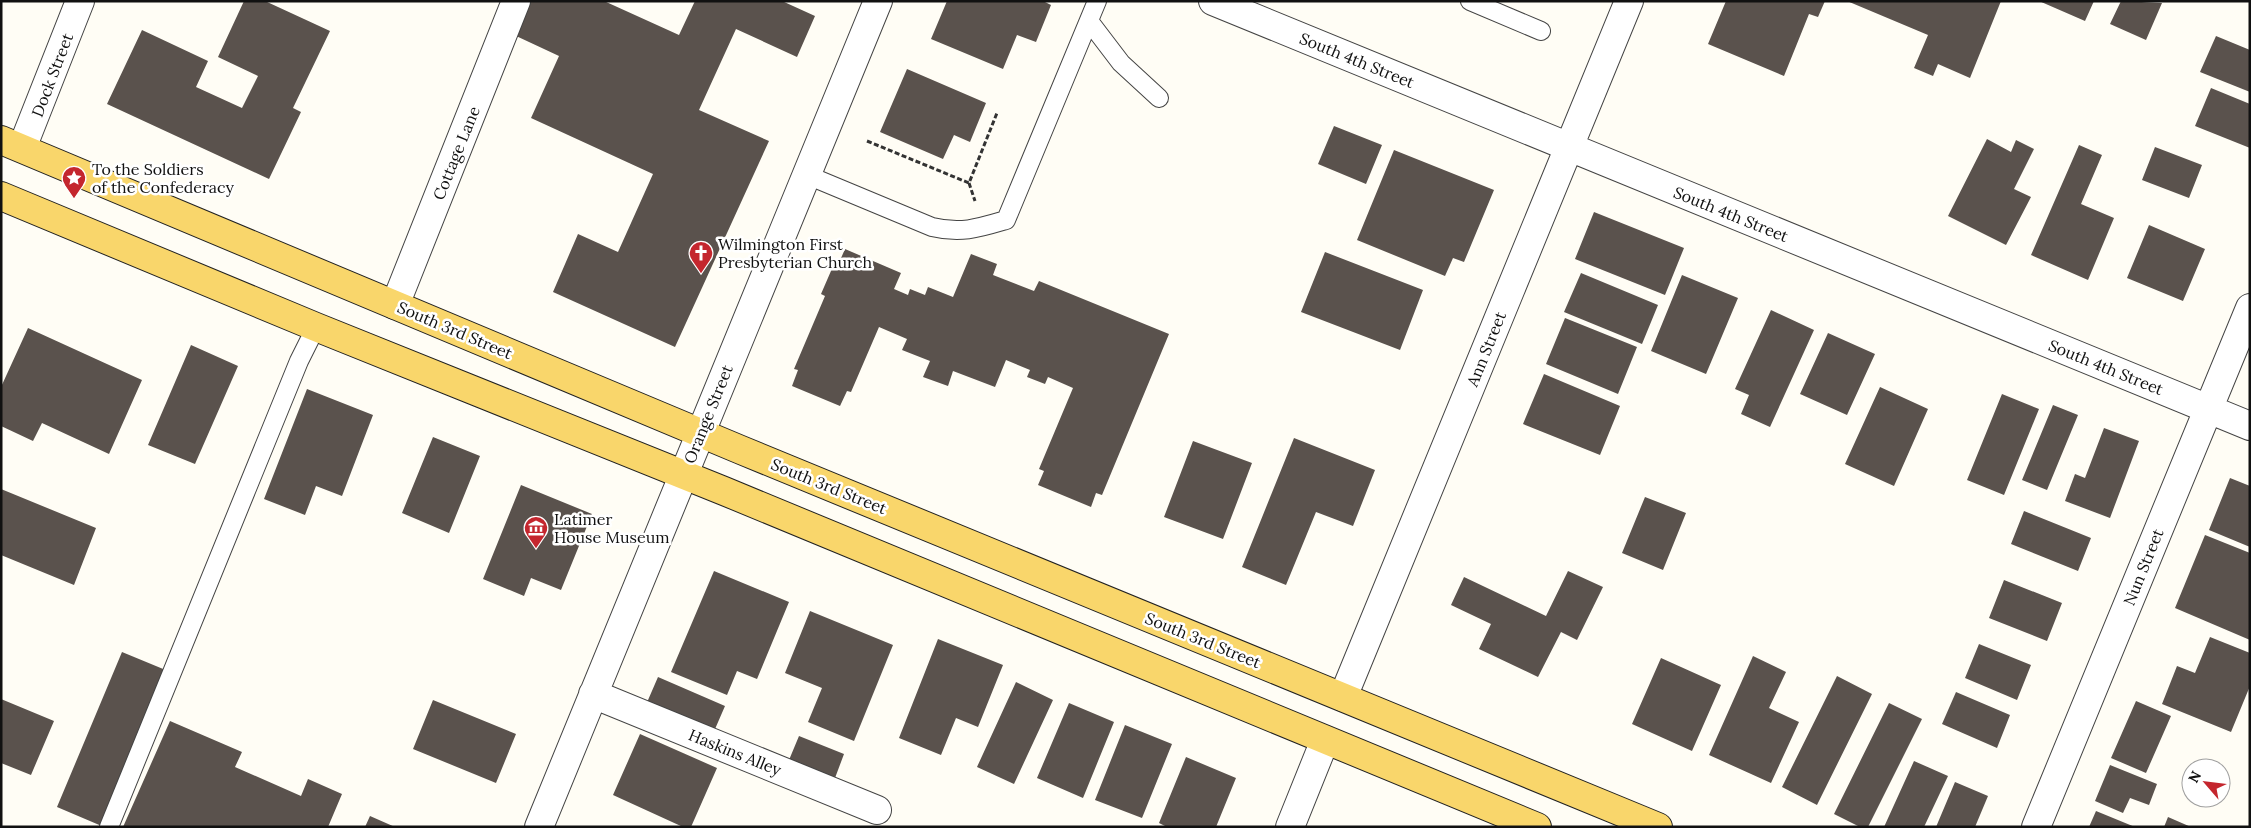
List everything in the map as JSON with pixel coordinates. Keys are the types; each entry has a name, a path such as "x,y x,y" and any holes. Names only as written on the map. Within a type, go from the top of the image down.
{"main road":[{"name":"South 3rd Street","path":"12,144 700,433 1658,827"},
{"path":"2,197 316,327 684,475 1537,827"}],"street":[{"name":"Dock Street","path":"12,144 80,1"},
{"name":"Cottage Lane","path":"395,305 516,1"},
{"name":"Orange Street","path":"539,827 878,1"},
{"name":"South 4th Street","path":"1213,1 2250,426"},
{"name":"Ann Street","path":"1343,697 1629,1"},
{"name":"Nun Street","path":"2036,827 2250,308"},
{"name":"Haskins Alley","path":"593,694 877,810"},
{"path":"1290,827 1325,740"}],"lane":[{"path":"806,175 932,227 948,231 967,231 1006,220 1097,1"},
{"path":"1470,1 1541,31"},
{"path":"1089,22 1121,63 1159,98"},
{"path":"109,827 299,361 316,327"}],"path":[{"path":"868,141 969,183 997,113"}],"building":[{"path":"244,1 265,1 330,31 293,108 301,112 269,179 107,104 142,30 208,61 196,87 242,108 258,76 218,57"},
{"path":"529,1 604,1 679,35 695,1 782,1 815,16 797,57 736,29 699,110 769,141 675,347 553,292 578,234 618,252 653,174 531,118 559,56 514,35"},
{"path":"947,1 1043,1 1051,5 1036,42 1017,35 1003,69 931,39"},
{"path":"1726,1 1825,1 1818,17 1809,14 1784,76 1708,44"},
{"path":"1847,1 2001,1 1970,78 1938,64 1933,76 1914,68 1928,35"},
{"path":"2039,1 2094,1 2085,21"},
{"path":"2121,1 2162,3 2146,40 2110,24"},
{"path":"2216,36 2250,50 2250,92 2200,72"},
{"path":"907,69 986,103 970,142 954,135 943,159 880,132"},
{"path":"2211,88 2250,104 2250,148 2195,126"},
{"path":"1334,126 1382,145 1366,184 1318,164"},
{"path":"1987,139 2011,152 2016,140 2034,149 2014,189 2031,197 2006,245 1948,216"},
{"path":"2079,145 2102,155 2081,204 2114,218 2088,280 2031,255"},
{"path":"2155,147 2202,165 2189,198 2142,180"},
{"path":"1394,150 1494,190 1464,262 1453,258 1445,276 1357,240"},
{"path":"1594,212 1684,248 1665,295 1575,259"},
{"path":"2149,225 2205,249 2183,301 2127,278"},
{"path":"845,249 901,273 894,289 908,295 910,289 925,295 928,287 953,297 971,254 997,264 993,275 1034,291 1039,281 1169,334 1102,495 1096,493 1091,507 1038,485 1044,471 1039,469 1073,388 1048,377 1045,384 1027,377 1030,370 1006,360 995,387 953,371 948,386 923,377 930,361 902,350 907,339 879,327 851,392 847,391 840,406 792,386 798,370 794,369 825,296 821,294 834,264 838,265"},
{"path":"1325,252 1423,290 1400,350 1301,312"},
{"path":"1581,273 1658,305 1642,344 1564,312"},
{"path":"1682,275 1738,298 1706,374 1651,351"},
{"path":"1771,310 1814,330 1770,427 1741,414 1749,395 1735,389"},
{"path":"1565,318 1637,347 1618,394 1546,364"},
{"path":"28,328 142,380 109,454 42,423 33,441 1,426 1,387"},
{"path":"1828,333 1875,354 1847,415 1800,394"},
{"path":"191,345 238,366 195,464 148,445"},
{"path":"1544,374 1620,406 1600,455 1523,424"},
{"path":"1880,387 1928,409 1894,486 1845,464"},
{"path":"307,389 373,415 342,496 316,486 305,515 264,499"},
{"path":"2002,394 2039,409 2004,495 1967,480"},
{"path":"2053,405 2078,415 2047,490 2022,480"},
{"path":"2104,428 2139,441 2110,518 2065,501 2075,474 2085,478"},
{"path":"433,437 480,456 449,533 402,513"},
{"path":"1294,438 1375,470 1353,526 1316,512 1286,585 1242,567"},
{"path":"1193,441 1252,463 1223,539 1164,517"},
{"path":"2230,478 2250,486 2250,547 2209,530"},
{"path":"521,485 592,514 561,590 531,578 524,596 483,579"},
{"path":"1,489 96,528 74,585 1,555"},
{"path":"1645,497 1686,513 1663,570 1622,553"},
{"path":"2024,511 2091,538 2078,571 2011,544"},
{"path":"2205,535 2250,553 2250,640 2175,608"},
{"path":"714,571 789,602 757,679 737,671 727,695 671,672"},
{"path":"1568,571 1603,587 1577,640 1561,632 1538,677 1479,649 1491,624 1451,605 1464,577 1546,616"},
{"path":"2004,580 2062,603 2047,641 1989,618"},
{"path":"810,611 893,645 854,741 808,722 822,688 785,673"},
{"path":"2210,637 2250,653 2250,686 2231,732 2162,704 2177,666 2195,673"},
{"path":"938,639 1003,665 978,727 956,718 941,755 899,738"},
{"path":"1979,644 2031,665 2017,700 1965,678"},
{"path":"122,652 168,671 104,827 57,807"},
{"path":"1753,656 1786,672 1769,708 1799,722 1771,783 1709,755"},
{"path":"1661,658 1721,685 1692,751 1632,724"},
{"path":"1837,676 1872,694 1817,805 1782,787"},
{"path":"658,677 725,706 712,736 645,707"},
{"path":"1016,682 1053,700 1014,784 977,767"},
{"path":"1956,692 2010,715 1997,748 1942,724"},
{"path":"1,699 54,721 31,775 1,763"},
{"path":"433,700 516,734 496,783 413,749"},
{"path":"2136,701 2171,716 2146,773 2111,758"},
{"path":"1069,703 1114,722 1083,798 1037,778"},
{"path":"1889,703 1922,719 1868,827 1860,827 1834,814"},
{"path":"170,721 242,752 235,767 301,796 308,779 342,794 328,827 123,827"},
{"path":"1125,725 1172,744 1142,818 1095,800"},
{"path":"640,734 717,768 691,827 683,827 613,795"},
{"path":"799,736 844,754 835,778 789,760"},
{"path":"1186,757 1236,778 1216,827 1167,827 1159,823"},
{"path":"1914,761 1948,776 1924,827 1884,827"},
{"path":"2110,765 2157,784 2149,805 2130,798 2123,813 2095,801"},
{"path":"1955,782 1988,796 1975,827 1936,827"},
{"path":"2096,811 2135,827 2089,827"},
{"path":"370,816 395,827 365,827"},
{"path":"2168,817 2191,827 2164,827"}],"place":[{"name":"To the Soldiers of the Confederacy","path":"74,199"},
{"name":"Wilmington First Presbyterian Church","path":"701,274"},
{"name":"Latimer House Museum","path":"536,549"}]}
